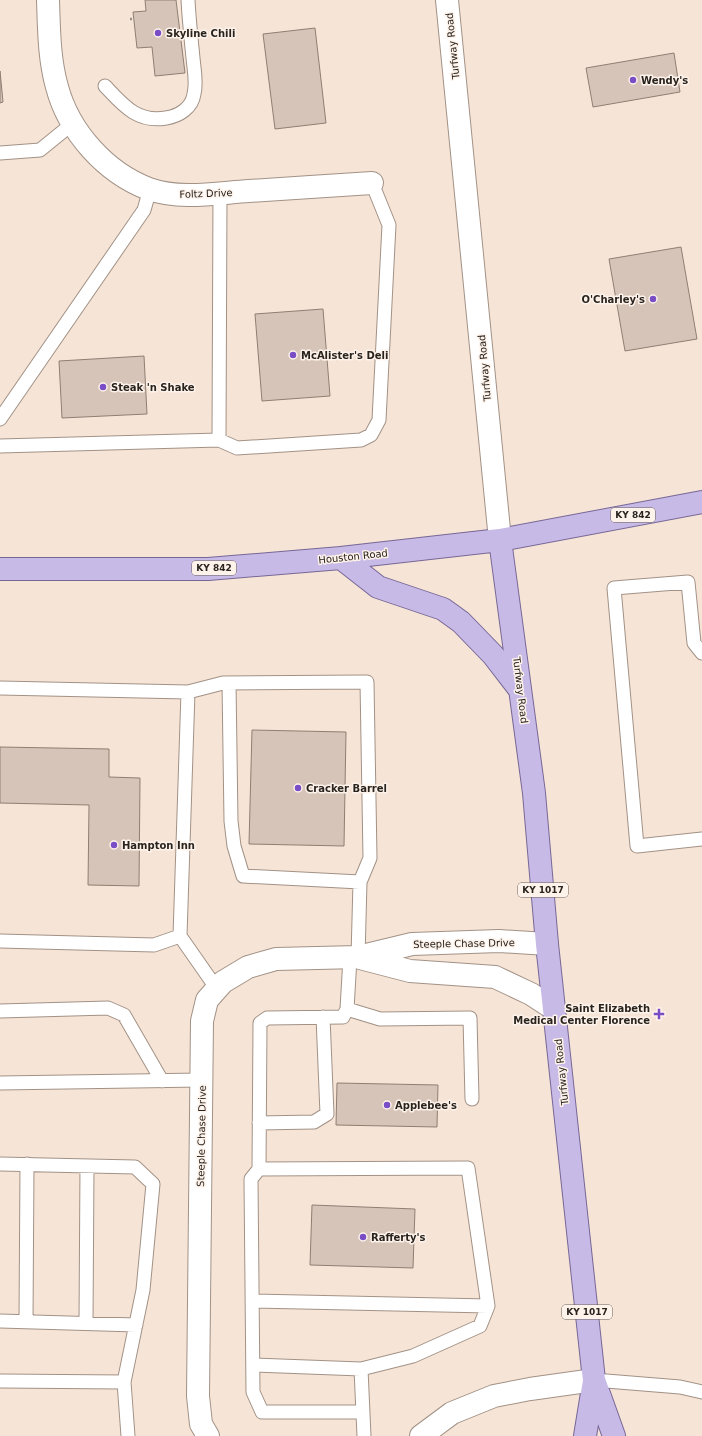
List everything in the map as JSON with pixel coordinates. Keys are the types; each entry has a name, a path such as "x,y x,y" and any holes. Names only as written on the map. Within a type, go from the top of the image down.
{"main road":[{"name":"Houston Road","path":"0,569 208,569 341,558 500,540 702,502"},
{"name":"Turfway Road","path":"500,540 534,793 547,944 594,1380 614,1436"},
{"path":"341,558 378,587 443,609 461,622 493,655 520,690"},
{"name":"Turfway Road","path":"585,1436 594,1380"}],"street":[{"name":"Foltz Drive","path":"48,0 51,54 57,88 72,124 100,158 125,177 150,189 178,194 220,194 372,183"},
{"name":"Turfway Road","path":"447,0 500,540"},
{"name":"Steeple Chase Drive","path":"208,1436 201,1424 198,1396 202,1021 207,1000 223,982 248,967 276,959 354,958 412,944 499,941 547,944"},
{"name":"Steeple Chase Drive","path":"354,958 410,971 495,977 531,994 554,1009"},
{"path":"422,1436 452,1413 494,1396 530,1389 594,1380"}],"lane":[{"path":"105,86 123,105 141,118 161,119 178,116 187,108 194,96 195,82 188,0"},
{"path":"0,153 40,150 72,124"},
{"path":"0,446 219,440 237,448 361,440 371,435 379,420 389,225 372,183"},
{"path":"0,419 144,210 150,189"},
{"path":"219,440 220,194"},
{"path":"702,653 694,643 688,582 614,588 637,846 702,839"},
{"path":"0,688 188,692 229,683 367,682 370,858 360,882 354,958 347,1009 343,1017 267,1018 260,1023 260,1169 251,1179 253,1392 262,1412 363,1412"},
{"path":"229,683 231,821 234,846 242,876 360,882"},
{"path":"188,692 180,936 217,989"},
{"path":"0,941 154,945 180,936"},
{"path":"0,1011 108,1008 124,1015 162,1081"},
{"path":"347,1009 380,1019 470,1018 472,1099"},
{"path":"259,1123 314,1122 327,1114 322,1017"},
{"path":"0,1083 201,1080"},
{"path":"0,1164 135,1167 154,1184 143,1290 124,1382 128,1436"},
{"path":"26,1321 27,1164"},
{"path":"86,1324 87,1166"},
{"path":"253,1365 361,1369 413,1356 480,1326 488,1306 468,1168 260,1169"},
{"path":"252,1301 488,1306"},
{"path":"0,1320 136,1325"},
{"path":"361,1369 364,1436"},
{"path":"594,1380 680,1387 702,1392"},
{"path":"0,1381 124,1382"}],"building":[{"name":"Skyline Chili","path":"145,0 176,0 185,73 155,76 152,47 137,48 133,12 146,11"},
{"path":"315,28 326,123 275,129 263,34"},
{"name":"Wendy's","path":"674,53 680,92 593,107 586,68"},
{"path":"0,71 3,102 0,103"},
{"name":"O'Charley's","path":"681,247 697,339 625,351 609,259"},
{"name":"McAlister's Deli","path":"323,309 330,396 262,401 255,314"},
{"name":"Steak 'n Shake","path":"144,356 147,414 62,418 59,361"},
{"name":"Cracker Barrel","path":"252,730 346,732 344,846 249,844"},
{"name":"Hampton Inn","path":"0,747 109,749 109,777 140,778 139,886 88,885 89,805 0,803"},
{"name":"Applebee's","path":"337,1083 438,1085 437,1127 336,1125"},
{"name":"Rafferty's","path":"312,1205 415,1209 413,1268 310,1265"}],"place":[{"name":"Skyline Chili","path":"158,33"},
{"name":"Wendy's","path":"633,80"},
{"name":"O'Charley's","path":"653,299"},
{"name":"McAlister's Deli","path":"293,355"},
{"name":"Steak 'n Shake","path":"103,387"},
{"name":"Cracker Barrel","path":"298,788"},
{"name":"Hampton Inn","path":"114,845"},
{"name":"Saint Elizabeth Medical Center Florence","path":"659,1014"},
{"name":"Applebee's","path":"387,1105"},
{"name":"Rafferty's","path":"363,1237"}]}
